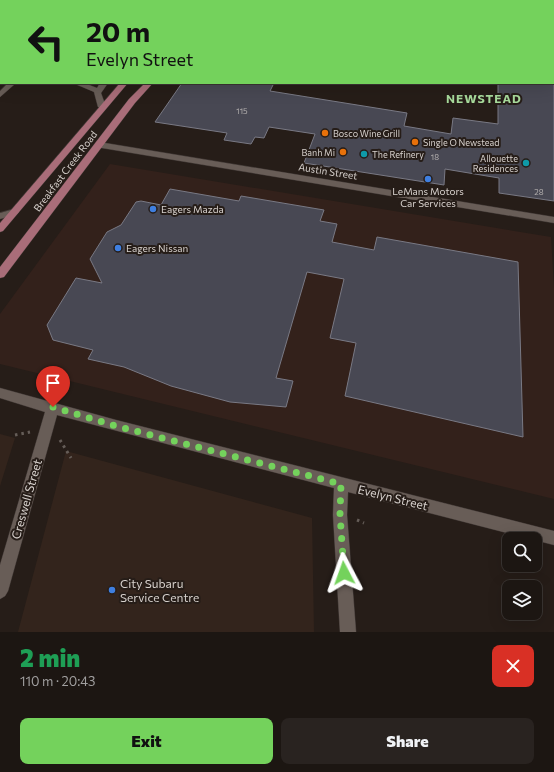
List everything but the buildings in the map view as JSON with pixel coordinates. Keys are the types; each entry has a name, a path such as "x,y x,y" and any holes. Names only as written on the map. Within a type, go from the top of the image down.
{"main road":[{"name":"Breakfast Creek Road","path":"0,229 123,84"},
{"name":"Breakfast Creek Road","path":"0,274 132,101 147,84"}],"street":[{"path":"0,95 11,84"},
{"path":"80,84 99,91"},
{"path":"102,107 98,93 103,84"},
{"name":"Austin Street","path":"99,145 554,220"},
{"path":"0,216 14,212"},
{"name":"Evelyn Street","path":"0,393 116,426 554,538"},
{"name":"Creswell Street","path":"0,590 53,407"},
{"path":"341,484 340,514 348,632"}],"path":[{"path":"15,435 27,431"},
{"path":"61,440 71,458"}],"shaded area":[{"path":"110,164 551,237 554,288 554,499 0,364 0,314"},
{"path":"0,434 15,438 0,486"},
{"name":"City Subaru Service Centre","path":"66,451 312,518 314,632 18,632"}],"place":[{"name":"Bosco Wine Grill","path":"325,133"},
{"name":"Single O Newstead","path":"415,142"},
{"name":"Banh Mi","path":"343,152"},
{"name":"The Refinery","path":"364,154"},
{"name":"Allouette Residences","path":"526,163"},
{"name":"LeMans Motors Car Services","path":"428,179"},
{"name":"Eagers Mazda","path":"153,209"},
{"name":"Eagers Nissan","path":"118,248"},
{"name":"City Subaru Service Centre","path":"112,590"}],"district":[{"name":"NEWSTEAD","path":"484,98"}],"route":[{"path":"53,407 116,426 341,484 340,514 344,573"}]}
